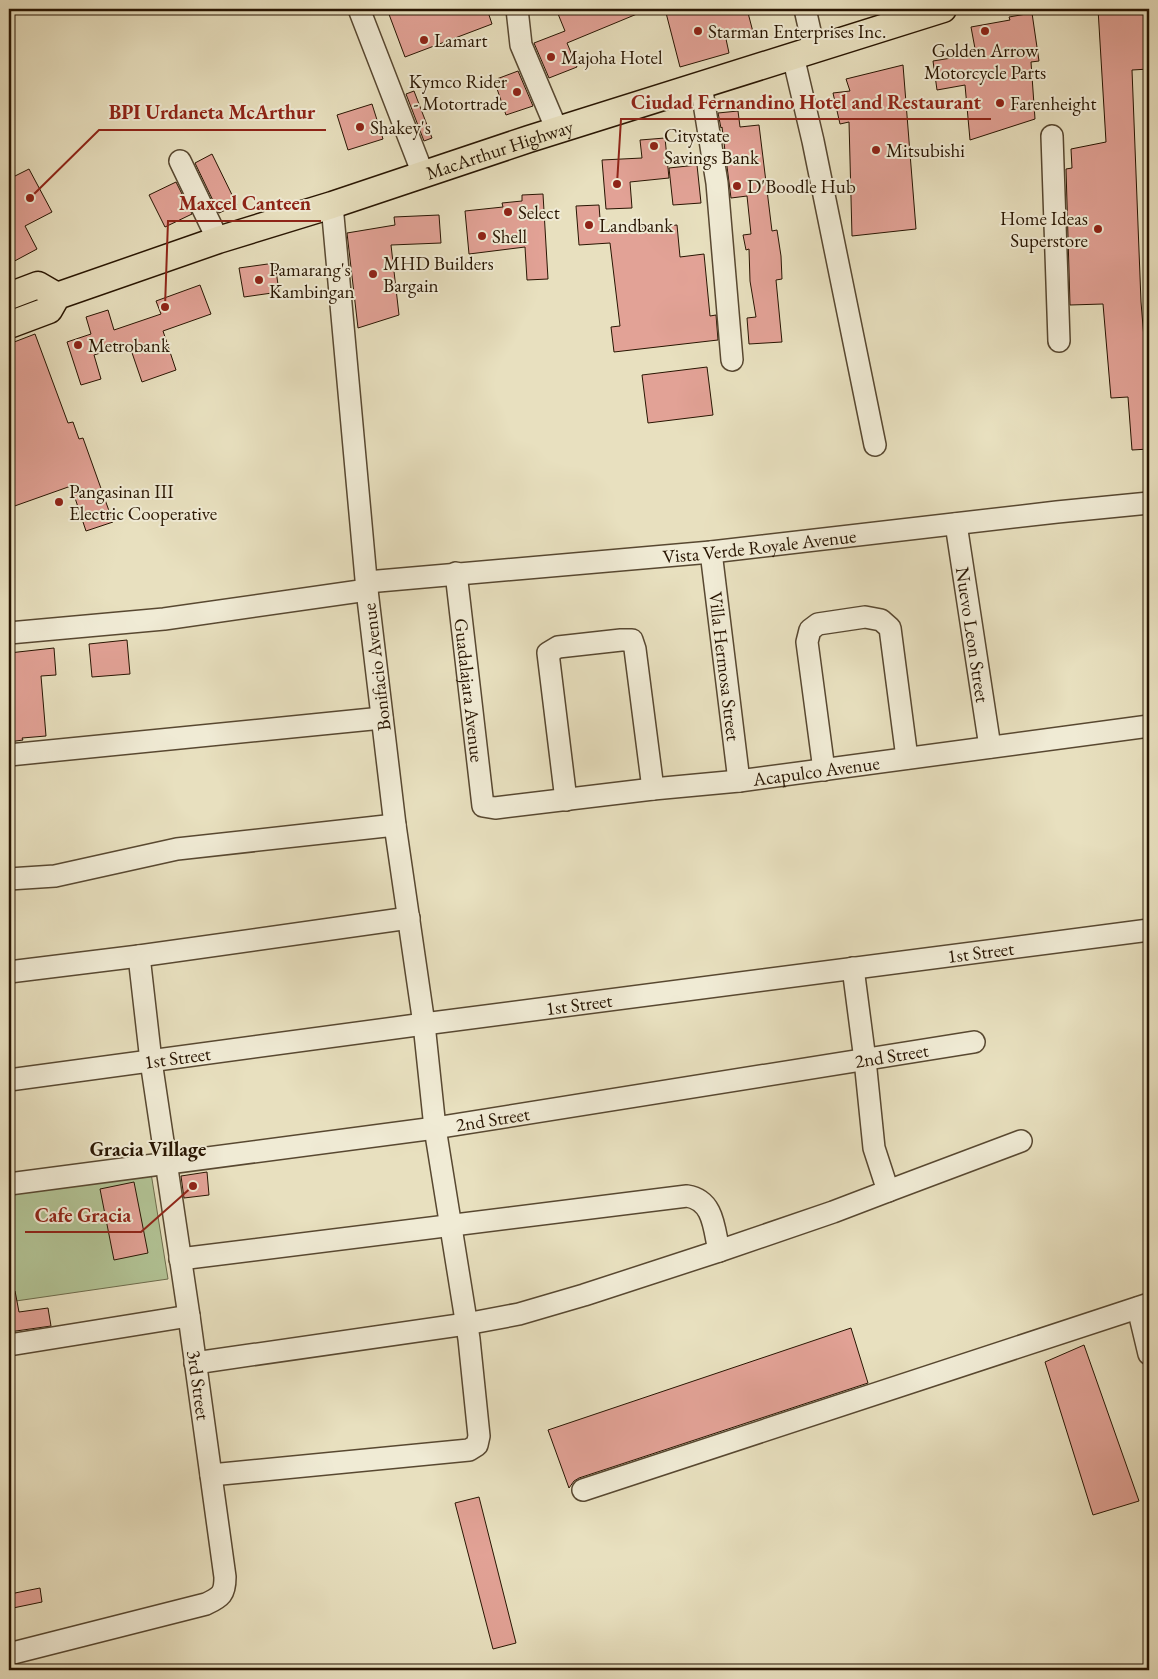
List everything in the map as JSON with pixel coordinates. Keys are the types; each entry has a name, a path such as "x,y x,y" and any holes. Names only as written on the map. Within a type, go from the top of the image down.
{"main road":[{"name":"MacArthur Highway","path":"9,326 49,310 57,296 218,240 332,205 557,130 942,9"},
{"path":"9,296 38,285 57,296"}],"street":[{"path":"359,9 423,174"},
{"path":"517,9 521,46 557,130"},
{"path":"805,9 804,53 813,141 875,444"},
{"path":"701,85 717,183 732,360"},
{"path":"1052,136 1058,341"},
{"path":"180,161 218,240"},
{"name":"Bonifacio Avenue","path":"211,1475 469,1450 478,1445 478,1424 469,1339 435,1128 424,1024 395,825 382,718 367,586 332,205"},
{"name":"Vista Verde Royale Avenue","path":"9,633 164,619 456,573 712,552 1149,503"},
{"name":"Nuevo Leon Street","path":"956,524 990,747"},
{"name":"Villa Hermosa Street","path":"712,552 739,782"},
{"name":"Guadalajara Avenue","path":"456,573 483,806"},
{"path":"824,770 807,642 810,630 818,624 865,617 881,620 890,628 907,758"},
{"path":"566,800 548,653 558,647 632,640 635,648 653,789"},
{"path":"9,755 382,718"},
{"name":"Acapulco Avenue","path":"483,806 495,808 653,789 739,782 1149,726"},
{"path":"9,880 56,876 177,850 395,825"},
{"path":"9,972 408,918"},
{"name":"1st Street","path":"9,1080 1149,930"},
{"name":"3rd Street","path":"9,1654 206,1604 218,1598 224,1592 226,1577 151,1061 138,956"},
{"path":"852,968 865,1060 874,1148 888,1191"},
{"name":"2nd Street","path":"9,1184 435,1128 974,1042"},
{"path":"195,1363 466,1324 518,1314 719,1251 833,1212 1021,1141"},
{"path":"180,1259 687,1196 696,1197 704,1203 710,1212 719,1251"},
{"path":"583,1490 1144,1306 1149,1354"},
{"path":"9,1345 189,1316"}],"green space":[{"path":"151,1173 168,1279 9,1302 9,1191"}],"building":[{"name":"Lamart","path":"387,9 487,9 492,24 405,57"},
{"path":"556,9 649,9 567,43 577,67 549,78 534,43 565,31"},
{"name":"Starman Enterprises Inc.","path":"665,9 747,9 753,32 726,39 729,53 680,67"},
{"path":"1098,9 1149,9 1149,69 1132,70 1141,302 1149,399 1149,449 1132,450 1128,397 1111,398 1103,304 1070,305 1066,169 1072,168 1071,149 1106,142"},
{"path":"1032,13 1039,61 1031,62 1035,119 970,140 965,85 937,90 933,61 976,54 971,27 1010,20 1009,17"},
{"path":"903,65 916,229 852,236 849,122 840,124 833,93 850,91 846,79"},
{"name":"Kymco Rider - Motortrade","path":"518,71 533,106 506,115 494,80"},
{"path":"414,91 432,138 424,141 406,94"},
{"name":"Shakey's","path":"372,104 383,139 348,150 337,115"},
{"path":"738,111 740,127 759,125 772,231 777,230 781,256 782,279 776,280 782,342 749,344 747,318 756,317 750,281 749,249 746,250 743,235 751,234 747,196 731,198 722,127 718,113"},
{"path":"665,138 669,178 630,182 632,208 606,209 602,160 642,158 640,140"},
{"path":"212,154 237,205 219,213 195,163"},
{"path":"697,165 701,203 673,205 669,168"},
{"path":"29,169 52,212 25,226 37,249 9,264 9,179"},
{"path":"176,182 192,214 165,227 149,195"},
{"path":"543,194 548,279 527,280 525,247 469,254 465,211 503,207 502,203 522,201 522,195"},
{"path":"599,205 601,232 677,225 680,257 704,254 710,316 716,315 718,340 614,352 611,327 620,326 610,243 579,245 576,206"},
{"name":"MHD Builders Bargain","path":"439,215 441,243 391,245 399,315 358,328 347,233 395,225 394,217"},
{"name":"Pamarang's Kambingan","path":"275,263 279,292 244,297 239,268"},
{"path":"200,285 211,314 163,331 176,370 142,382 129,344 94,355 101,379 81,385 67,342 91,334 86,317 108,310 114,330 161,314 156,301"},
{"path":"35,334 68,423 73,422 79,439 83,438 113,522 86,531 71,486 9,508 9,344"},
{"path":"707,367 713,415 648,423 642,375"},
{"path":"127,640 130,674 92,677 89,644"},
{"path":"54,648 56,675 41,676 46,736 22,738 23,740 9,742 9,653"},
{"path":"207,1172 209,1195 184,1198 181,1176"},
{"path":"134,1182 148,1253 114,1260 100,1189"},
{"path":"9,1291 15,1291 19,1312 48,1308 51,1326 9,1332"},
{"path":"851,1328 868,1383 579,1478 569,1488 548,1430"},
{"path":"1084,1345 1139,1501 1093,1515 1045,1362"},
{"path":"479,1497 516,1643 493,1649 455,1503"},
{"path":"40,1588 42,1602 13,1608 10,1594"}],"place":[{"name":"Starman Enterprises Inc.","path":"698,31"},
{"name":"Golden Arrow Motorcycle Parts","path":"985,31"},
{"name":"Lamart","path":"424,40"},
{"name":"Majoha Hotel","path":"551,57"},
{"name":"Kymco Rider - Motortrade","path":"517,92"},
{"name":"Farenheight","path":"1000,103"},
{"name":"Shakey's","path":"360,127"},
{"name":"Citystate Savings Bank","path":"654,146"},
{"name":"Mitsubishi","path":"876,150"},
{"name":"Ciudad Fernandino Hotel and Restaurant","path":"617,184"},
{"name":"D'Boodle Hub","path":"737,186"},
{"name":"BPI Urdaneta McArthur","path":"30,198"},
{"name":"Select","path":"508,212"},
{"name":"Landbank","path":"589,225"},
{"name":"Home Ideas Superstore","path":"1098,229"},
{"name":"Shell","path":"482,236"},
{"name":"MHD Builders Bargain","path":"373,274"},
{"name":"Pamarang's Kambingan","path":"259,280"},
{"name":"Maxcel Canteen","path":"165,307"},
{"name":"Metrobank","path":"78,345"},
{"name":"Pangasinan III Electric Cooperative","path":"59,502"},
{"name":"Cafe Gracia","path":"193,1186"}],"district":[{"name":"Gracia Village","path":"148,1149"}]}
